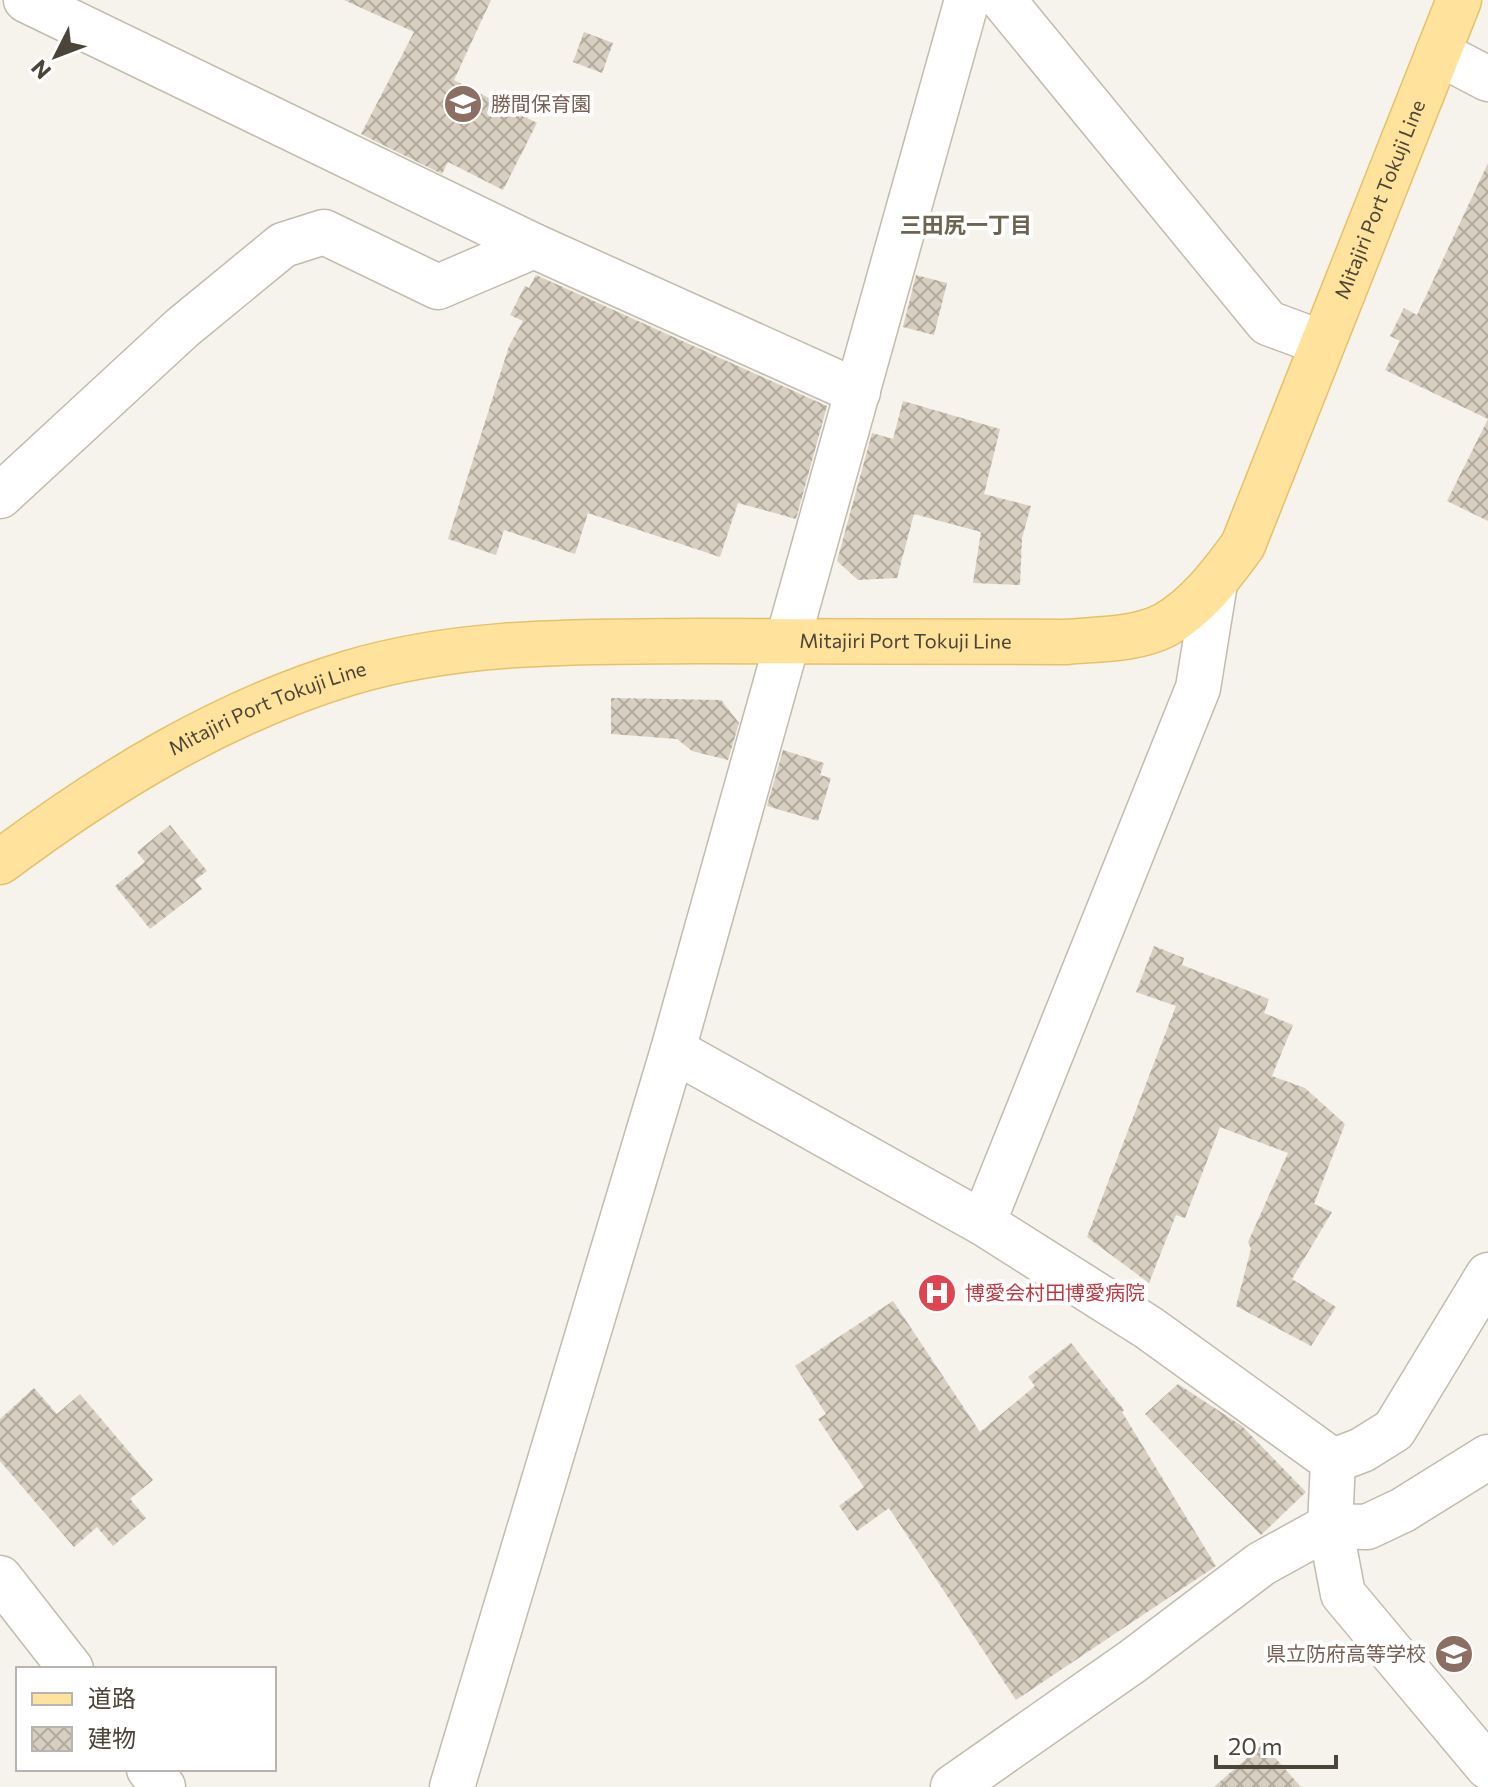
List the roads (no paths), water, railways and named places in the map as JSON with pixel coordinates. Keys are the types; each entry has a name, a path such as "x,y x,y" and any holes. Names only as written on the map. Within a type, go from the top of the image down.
{"main road":[{"name":"Mitajiri Port Tokuji Line","path":"0,862 163,752 266,702 351,673 438,653 542,642 1066,642 1126,635 1164,625 1215,583 1243,545 1459,0"}],"street":[{"path":"26,0 534,246 858,392"},
{"path":"452,1787 673,1050 785,641 967,0"},
{"path":"1003,0 1268,323 1322,343"},
{"path":"1438,53 1488,79"},
{"path":"0,496 182,328 283,245 324,232 438,287 534,246"},
{"path":"983,1223 1198,688 1215,583"},
{"path":"673,1050 983,1223 1149,1328 1333,1461"},
{"path":"1333,1461 1362,1450 1394,1430 1488,1275"},
{"path":"953,1787 1133,1661 1261,1564 1330,1526 1367,1527 1403,1510 1488,1457"},
{"path":"1333,1461 1330,1526 1343,1594 1488,1767"},
{"path":"2,1583 69,1667"},
{"path":"151,1771 163,1787"}],"place":[{"name":"勝間保育園","path":"463,104"},
{"name":"博愛会村田博愛病院","path":"937,1293"},
{"name":"県立防府高等学校","path":"1454,1654"}],"district":[{"name":"三田尻一丁目","path":"966,225"}]}
